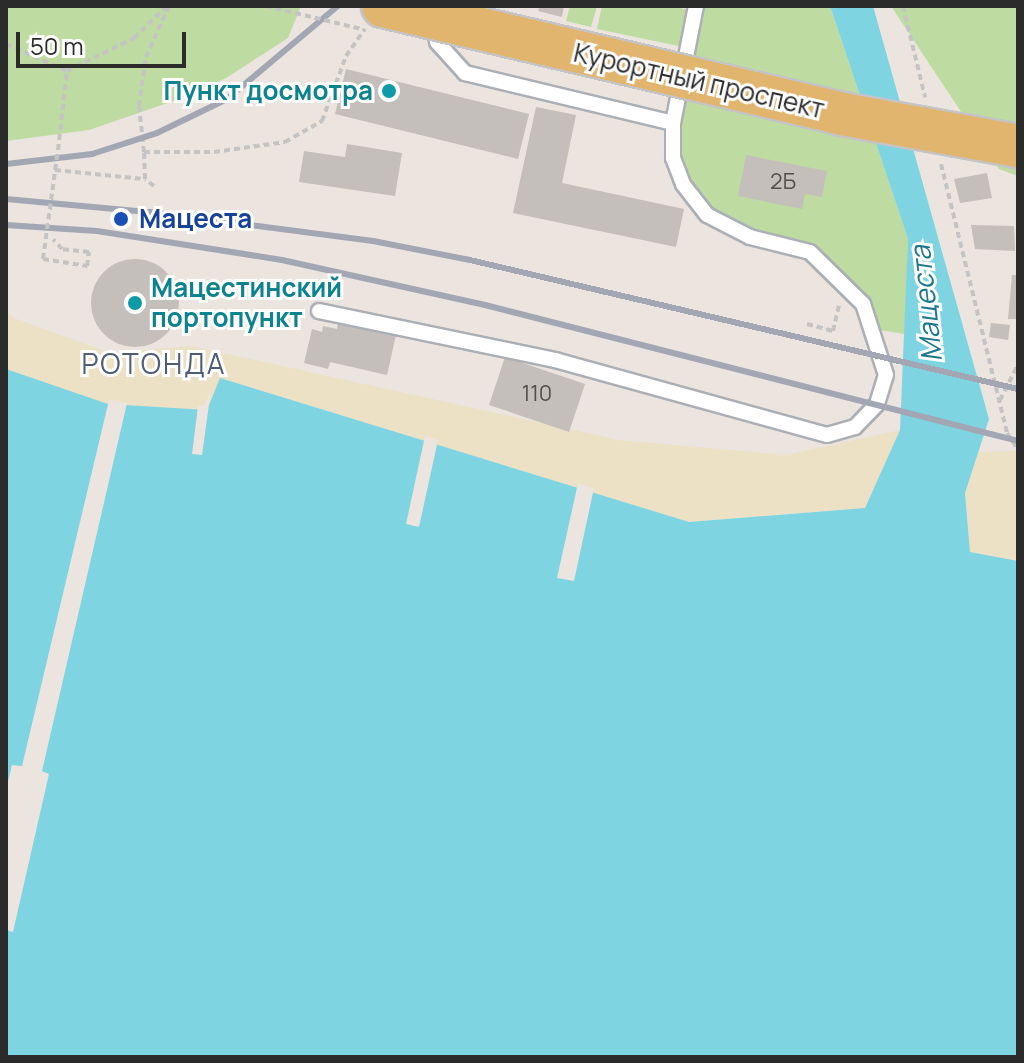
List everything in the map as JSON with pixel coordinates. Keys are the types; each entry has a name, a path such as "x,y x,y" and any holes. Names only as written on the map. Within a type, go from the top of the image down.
{"main road":[{"name":"Курортный проспект","path":"378,12 842,114 1018,146"}],"lane":[{"path":"435,6 432,29 437,42 465,73 673,123"},
{"path":"319,311 555,360 827,435 855,427 877,404 886,375 863,304 810,252 750,237 707,215 683,184 673,158 673,123 696,6"}],"path":[{"path":"67,71 134,38 168,6"},
{"path":"145,179 139,106 146,57 168,6"},
{"path":"903,6 925,97"},
{"path":"144,152 214,152 285,142 322,121 346,56 378,12"},
{"path":"6,44 67,71"},
{"path":"53,239 62,249 89,252 87,266 43,259 67,71"},
{"path":"940,158 1007,433 1018,450"},
{"path":"55,170 145,179 154,186"},
{"path":"807,324 833,331"},
{"path":"999,402 1018,365"}],"green space":[{"path":"6,6 301,6 288,38 226,78 182,98 89,130 6,141"},
{"path":"570,6 597,6 591,27 566,21"},
{"path":"602,6 669,6 700,12 701,6 830,6 908,239 905,334 873,329 825,265 707,215 673,158 693,49 597,29"},
{"path":"891,6 1018,6 1018,176 999,169"}],"sand":[{"path":"6,311 14,318 110,353 191,346 619,440 786,455 900,430 865,508 689,522 221,378 207,410 108,404 6,369"},
{"path":"1018,451 1018,561 970,552 965,493 978,452"}],"water":[{"path":"830,6 873,6 989,419 965,493 970,552 1018,561 1018,1057 6,1057 6,369 108,404 207,410 220,378 689,522 865,508 900,430 908,239"}],"pier":[{"path":"211,390 202,455 192,454 198,406 204,406"},
{"path":"109,400 127,403 42,771 49,774 13,932 6,930 6,790 12,765 22,766"},
{"path":"425,436 438,440 419,527 406,524"},
{"path":"578,483 594,488 574,581 557,578"}],"building":[{"path":"540,6 564,6 562,17 538,11"},
{"name":"Пункт досмотра","path":"346,69 529,114 518,159 335,114"},
{"path":"536,107 576,115 562,183 684,209 676,247 513,213"},
{"path":"347,144 402,153 395,196 299,182 304,151 345,157"},
{"path":"746,155 827,171 822,197 805,194 802,209 738,196"},
{"path":"987,173 992,198 960,203 954,179"},
{"path":"971,225 1014,226 1015,251 975,249"},
{"name":"Мацестинский портопункт","path":"135,259 152,263 166,272 175,286 179,303 175,320 166,334 152,343 135,347 118,343 104,334 95,320 91,303 95,286 104,272 118,263"},
{"path":"1012,275 1018,275 1018,319 1008,319"},
{"path":"338,323 396,335 387,375 330,362 328,369 304,363 312,329 322,332 323,326 337,329"},
{"path":"991,323 1010,325 1008,340 989,337"},
{"path":"505,357 585,384 569,432 489,405"}],"railway":[{"path":"6,164 92,154 157,133 227,99 338,6"},
{"path":"6,199 150,212 373,241 470,260 1018,389"},
{"path":"6,225 97,231 282,260 485,305 1018,441"}],"place":[{"name":"Пункт досмотра","path":"389,91"},
{"name":"Мацеста","path":"121,219"},
{"name":"Мацестинский портопункт","path":"135,303"}],"district":[{"name":"РОТОНДА","path":"154,363"}]}
